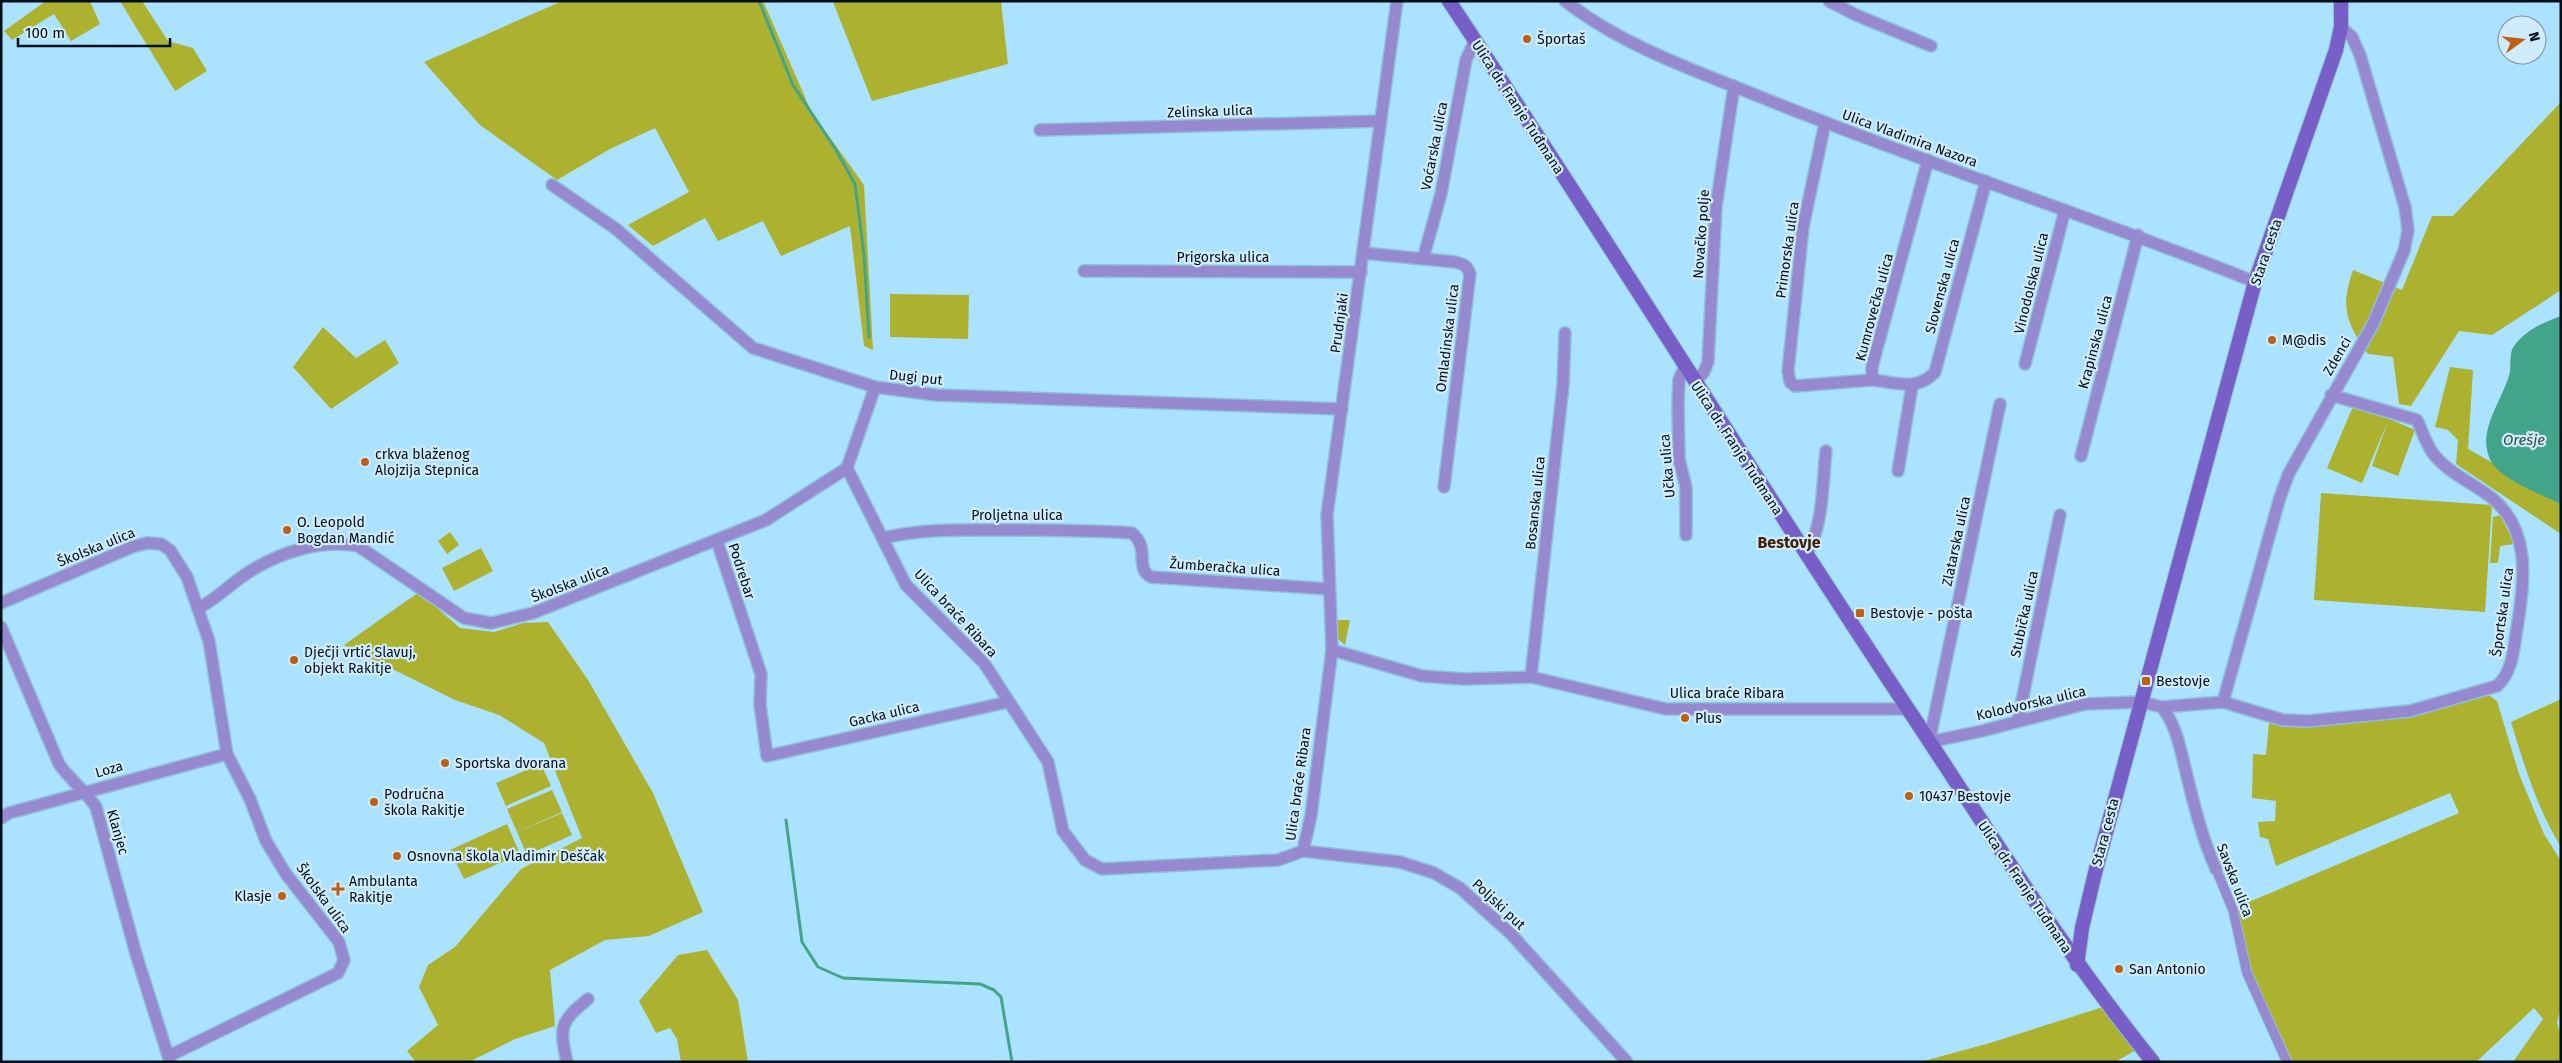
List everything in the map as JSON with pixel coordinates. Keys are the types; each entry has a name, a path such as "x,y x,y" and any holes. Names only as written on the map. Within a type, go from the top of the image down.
{"main road":[{"name":"Ulica dr. Franje Tuđmana","path":"1449,1 1806,555 1929,742 2077,965 2152,1062"},
{"name":"Stara cesta","path":"2077,965 2082,928 2095,873 2194,504 2255,282 2336,50 2341,27 2341,1"}],"street":[{"name":"Prudnjaki","path":"1332,650 1327,515 1397,1"},
{"name":"Ulica Vladimira Nazora","path":"1565,1 1600,25 1654,52 1734,86 1825,123 2138,235 2255,282"},
{"path":"1830,1 1856,15 1931,46"},
{"name":"Zdenci","path":"2223,702 2280,497 2289,473 2331,395 2373,324 2404,251 2408,230 2405,207 2360,55 2352,38 2341,27"},
{"name":"Voćarska ulica","path":"1423,259 1441,194 1466,60 1475,40"},
{"name":"Novačko polje","path":"1695,382 1704,372 1708,362 1716,207 1734,86"},
{"name":"Zelinska ulica","path":"1040,130 1380,121"},
{"name":"Primorska ulica","path":"1790,382 1788,371 1803,228 1825,123"},
{"name":"Kumrovečka ulica","path":"1790,382 1795,386 1872,380 1872,367 1928,160"},
{"name":"Slovenska ulica","path":"1912,386 1929,379 1935,372 1986,181"},
{"name":"Dugi put","path":"552,184 616,229 753,348 875,387 891,391 936,394 1342,409"},
{"name":"Vinodolska ulica","path":"2025,364 2065,210"},
{"name":"Krapinska ulica","path":"2081,456 2138,235"},
{"name":"Omladinska ulica","path":"1363,253 1464,264 1470,274 1444,487"},
{"name":"Prigorska ulica","path":"1084,271 1361,272"},
{"name":"Bosanska ulica","path":"1531,677 1562,385 1565,333"},
{"name":"Učka ulica","path":"1685,366 1679,380 1678,402 1679,460 1686,487 1686,535"},
{"path":"1872,380 1912,386 1898,471"},
{"path":"847,468 875,387"},
{"name":"Športska ulica","path":"2223,702 2268,716 2291,720 2335,719 2410,711 2497,686 2504,680 2508,670 2517,630 2524,566 2522,548 2508,516 2494,500 2444,464 2432,452 2418,420 2331,395"},
{"name":"Zlatarska ulica","path":"1929,742 2000,404"},
{"path":"1806,555 1815,539 1820,516 1826,451"},
{"name":"Ulica braće Ribara","path":"847,468 906,584 984,663 1048,762 1063,831 1085,860 1102,870 1278,860 1303,851 1311,816 1332,650 1422,676 1463,679 1531,677 1666,709 1908,709"},
{"name":"Podrebar","path":"767,756 760,705 761,674 716,542 766,520 847,468"},
{"name":"Stubička ulica","path":"2018,720 2060,515"},
{"name":"Proljetna ulica","path":"882,538 904,532 939,530 1132,532 1140,539 1143,548"},
{"name":"Školska ulica","path":"1,603 132,546 147,542 161,544 170,550 187,577 209,641 227,754 250,799 266,841 286,874 339,942 344,960 338,973 170,1059"},
{"name":"Školska ulica","path":"198,608 218,598 250,571 276,559 318,545 338,542 358,546 464,618 491,623 533,613 716,542"},
{"name":"Žumberačka ulica","path":"1143,548 1142,568 1151,577 1329,589"},
{"name":"Klanjec","path":"1,627 59,764 96,807 136,954 170,1059"},
{"name":"Gacka ulica","path":"767,756 1008,702"},
{"name":"Kolodvorska ulica","path":"1929,742 1982,731 2018,720 2085,704 2141,702 2162,707 2223,702"},
{"name":"Savska ulica","path":"2162,707 2172,720 2178,736 2201,834 2233,910 2248,973 2287,1062"},
{"name":"Loza","path":"1,818 10,813 84,792 227,754"},
{"name":"Poljski put","path":"1303,851 1400,862 1434,873 1460,888 1511,934 1627,1062"},
{"path":"567,1062 562,1029 568,1016 588,999"}],"shaded area":[{"path":"46,1 90,1 100,24 71,41 54,14 12,40 4,31"},
{"path":"120,1 142,1 168,41 193,48 207,71 175,91"},
{"path":"562,1 763,1 811,111 864,185 873,350 864,346 850,226 781,256 763,221 718,241 705,218 653,246 628,225 689,192 655,128 610,149 557,180 480,125 424,62"},
{"path":"1001,1 1008,64 872,101 833,2"},
{"path":"2561,102 2561,290 2492,335 2459,331 2411,406 2399,404 2393,357 2368,354 2350,324 2346,305 2353,270 2402,290 2432,216 2453,216"},
{"path":"890,294 969,295 968,339 890,337"},
{"path":"323,327 356,358 385,340 399,363 331,409 293,367"},
{"path":"2450,367 2473,370 2468,449 2493,463 2510,479 2561,504 2561,534 2456,464 2458,440 2448,430 2435,427"},
{"path":"2354,404 2415,430 2398,476 2372,466 2388,421 2362,483 2327,468"},
{"path":"2321,493 2492,505 2485,612 2314,600"},
{"path":"2500,515 2515,544 2500,546 2498,563 2490,563 2493,517"},
{"path":"450,532 459,545 447,554 438,541"},
{"path":"481,548 493,571 454,591 442,568"},
{"path":"419,592 460,628 494,632 523,623 548,622 588,680 653,793 703,912 649,936 605,940 550,970 555,1026 515,1039 469,1062 416,1062 407,1051 438,1025 419,987 428,965 455,947 521,869 582,838 544,743 499,715 455,700 344,645"},
{"path":"1338,620 1350,620 1345,645 1338,639"},
{"path":"2486,693 2497,701 2519,774 2544,834 2561,861 2561,1008 2557,1022 2561,1036 2561,1062 2513,1062 2543,1019 2534,1008 2476,1062 2293,1062 2251,972 2237,907 2459,813 2450,793 2276,866 2268,839 2260,837 2258,822 2275,821 2276,801 2252,798 2253,754 2266,755 2269,723 2308,725 2394,719"},
{"path":"2561,699 2561,847 2538,802 2511,722"},
{"path":"541,764 551,786 506,806 496,783"},
{"path":"552,790 562,812 517,832 507,809"},
{"path":"562,813 572,835 527,855 517,832"},
{"path":"507,824 520,854 464,879 450,850"},
{"path":"707,950 738,1000 748,1062 681,1062 677,1039 670,1028 656,1033 639,1001 678,955"},
{"path":"2103,1007 2136,1050 2115,1062 1920,1062 1990,1043"}],"water":[{"name":"Orešje","path":"2561,316 2561,504 2514,481 2497,469 2487,452 2486,440 2492,417 2510,372 2512,349 2519,340 2535,328"}],"waterway":[{"path":"759,1 793,85 836,150 855,184 864,255 869,337"},
{"path":"786,820 802,942 818,967 843,978 980,984 994,990 1001,997 1012,1062"}],"place":[{"name":"Športaš","path":"1527,39"},
{"name":"M@dis","path":"2272,340"},
{"name":"crkva blaženog Alojzija Stepnica","path":"365,462"},
{"name":"O. Leopold Bogdan Mandić","path":"287,530"},
{"name":"Bestovje - pošta","path":"1860,613"},
{"name":"Dječji vrtić Slavuj, objekt Rakitje","path":"294,660"},
{"name":"Bestovje","path":"2146,681"},
{"name":"Plus","path":"1685,718"},
{"name":"Sportska dvorana","path":"445,763"},
{"name":"10437 Bestovje","path":"1909,796"},
{"name":"Područna škola Rakitje","path":"374,802"},
{"name":"Osnovna škola Vladimir Deščak","path":"397,856"},
{"name":"Ambulanta Rakitje","path":"338,889"},
{"name":"Klasje","path":"282,896"},
{"name":"San Antonio","path":"2119,969"}],"district":[{"name":"Bestovje","path":"1789,542"}]}
